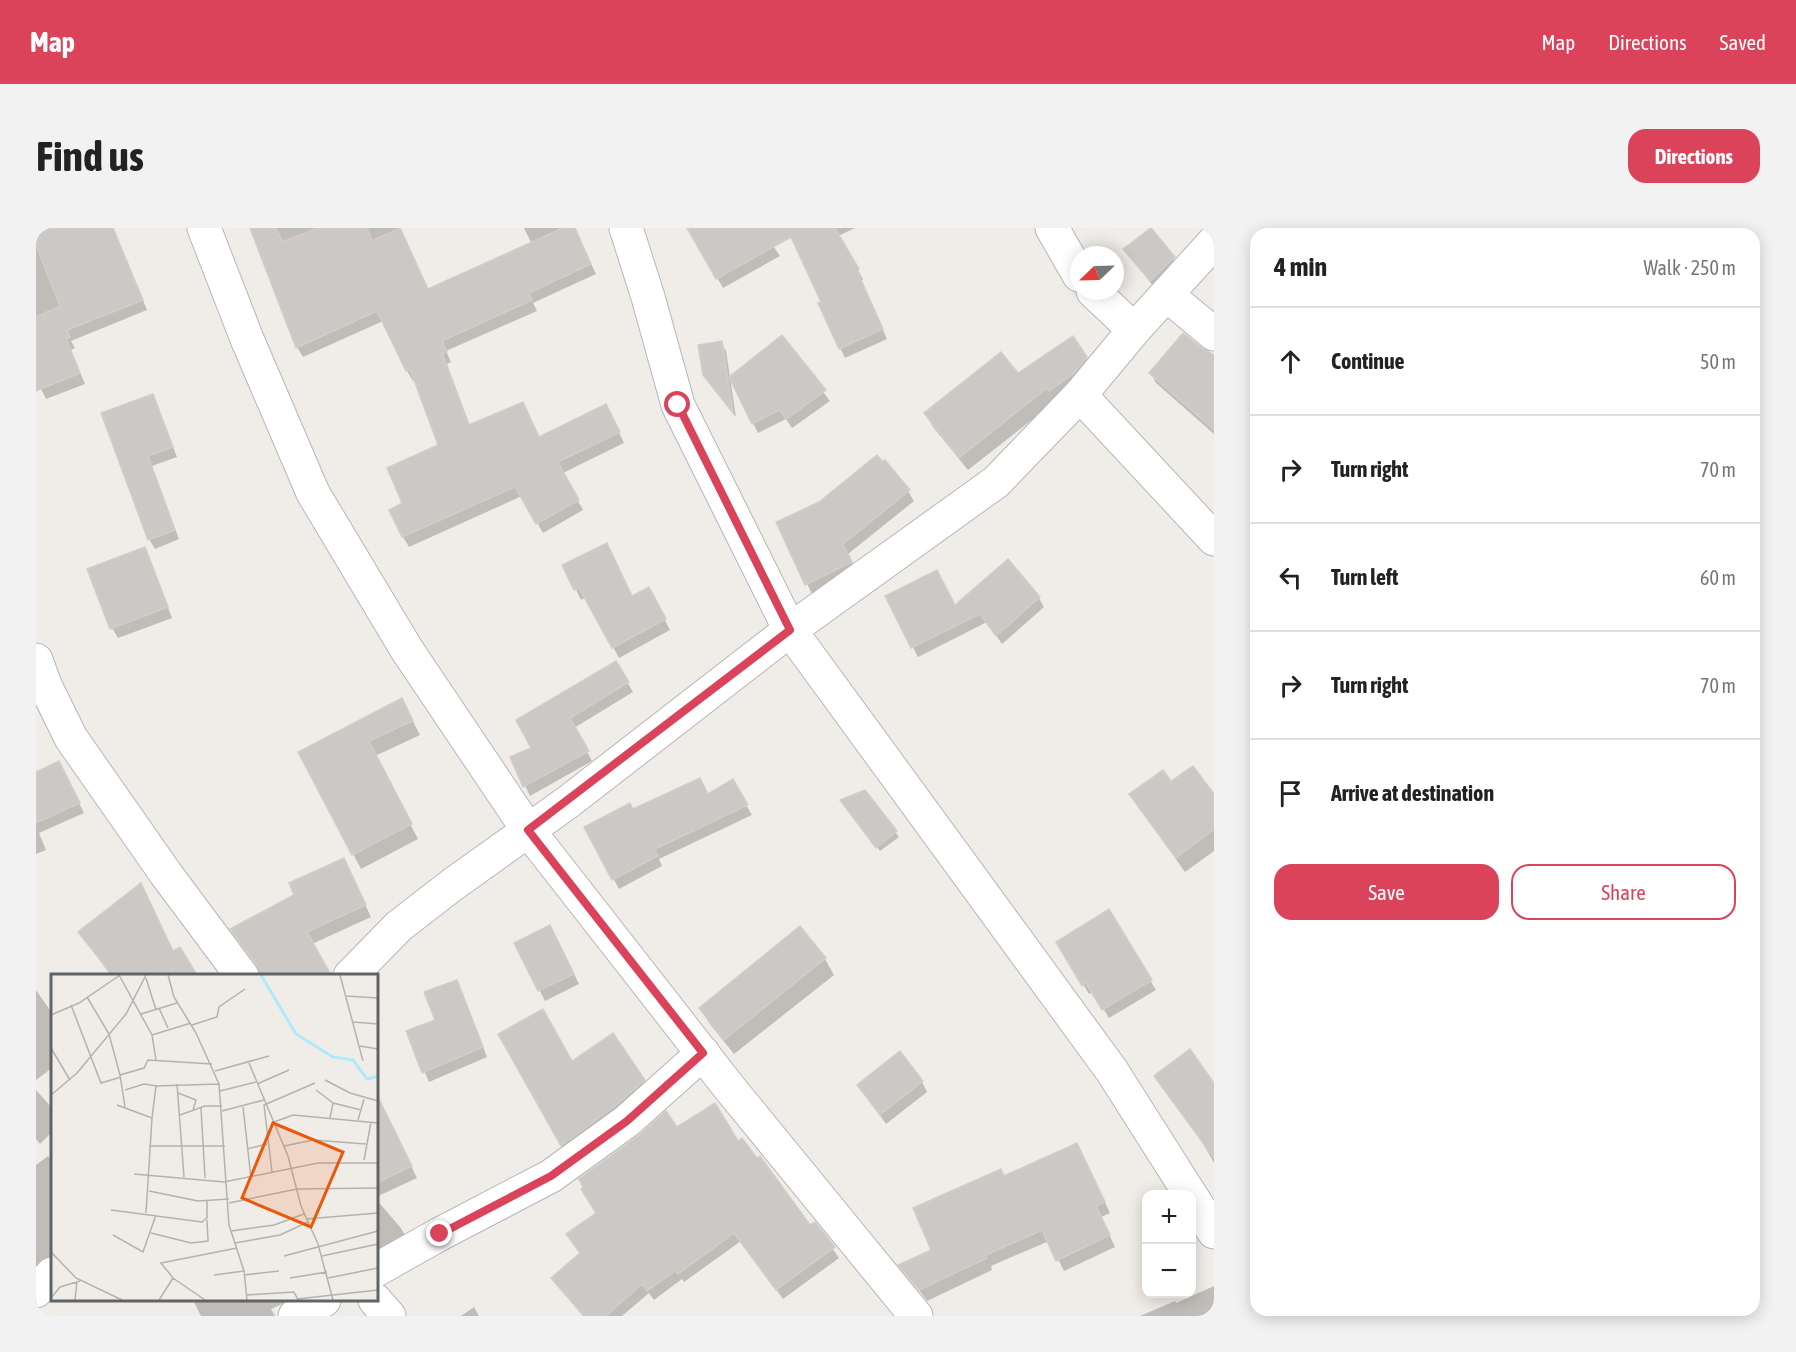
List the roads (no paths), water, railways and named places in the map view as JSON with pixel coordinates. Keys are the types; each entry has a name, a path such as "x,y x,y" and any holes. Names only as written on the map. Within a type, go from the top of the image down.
{"street":[{"path":"204,228 247,339 313,493 407,650 528,830 703,1053 900,1311"},
{"path":"626,228 678,405 790,630 1112,1071 1187,1190"},
{"path":"1052,228 1070,259"},
{"path":"351,974 399,926 452,885 528,830 790,630 996,482 1080,395 1134,330 1214,242"},
{"path":"1167,295 1214,334"},
{"path":"1102,300 1134,330"},
{"path":"1080,395 1214,539"},
{"path":"36,660 45,685 71,738 166,874 241,974"},
{"path":"378,1269 551,1176 627,1121 703,1053"},
{"path":"1196,1204 1214,1232"},
{"path":"36,1291 51,1275"},
{"path":"295,1316 321,1301"},
{"path":"377,1301 389,1316"}]}
